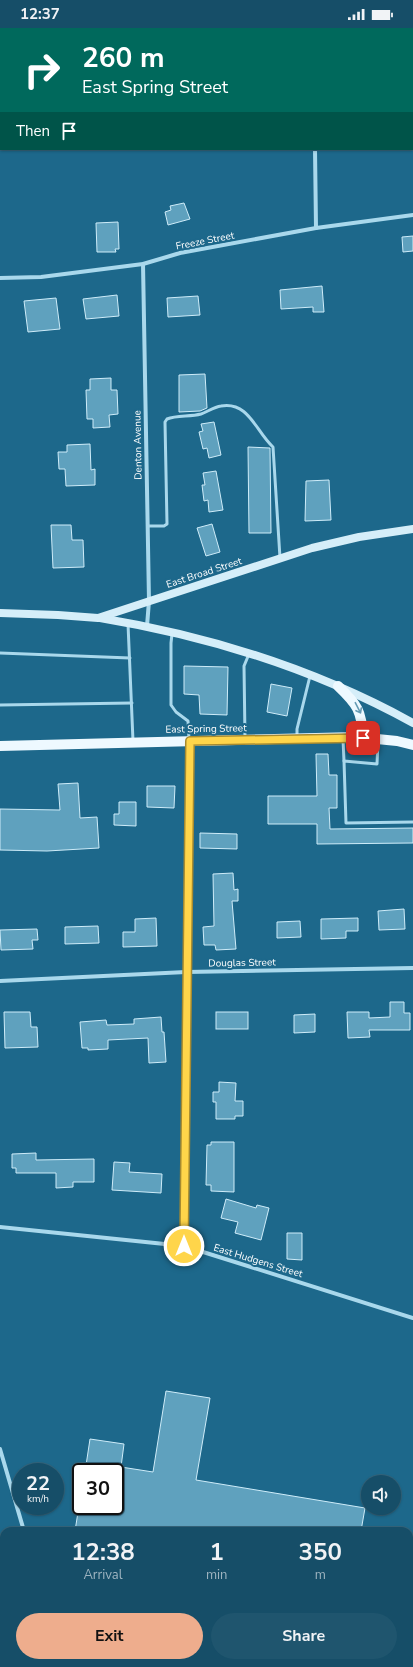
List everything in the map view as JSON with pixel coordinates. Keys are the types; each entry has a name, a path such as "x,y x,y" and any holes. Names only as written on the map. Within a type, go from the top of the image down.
{"main road":[{"path":"338,686 354,701 360,710 363,738"},
{"name":"East Spring Street","path":"0,746 343,737 378,739 413,745"}],"street":[{"path":"315,150 316,228"},
{"name":"Freeze Street","path":"0,278 41,277 143,264 180,253 316,228 413,215"},
{"name":"Denton Avenue","path":"143,264 148,526 148,626"},
{"name":"East Broad Street","path":"0,613 98,618 312,548 359,537 413,529"},
{"path":"98,618 148,626 249,654 338,686 380,704 413,723"},
{"path":"184,1246 186,972 190,741"},
{"name":"Douglas Street","path":"0,981 186,972 413,968"},
{"name":"East Hudgens Street","path":"0,1227 184,1246 413,1318"},
{"path":"0,1448 23,1527"}],"lane":[{"path":"148,526 164,526 167,524 165,422 167,419 201,414 221,406 237,407 250,416 266,441 273,447 280,558"},
{"path":"128,623 133,742"},
{"path":"173,632 171,642 172,705 176,712 188,721 190,741"},
{"path":"0,653 130,658"},
{"path":"245,740 244,666 249,654"},
{"path":"297,738 297,729 310,675"},
{"path":"0,706 132,704"},
{"path":"343,737 346,823 413,822"},
{"path":"344,762 377,764 378,739"}],"building":[{"path":"184,203 190,219 168,225 165,212 171,210 170,206"},
{"path":"118,222 119,249 115,249 116,252 97,252 96,223"},
{"path":"413,236 413,251 403,252 402,237"},
{"path":"322,286 324,312 313,312 313,307 281,309 280,290"},
{"path":"117,295 119,316 86,319 83,299"},
{"path":"198,296 200,315 168,317 167,298"},
{"path":"56,298 60,329 28,332 24,301"},
{"path":"205,374 207,408 200,411 179,412 179,375"},
{"path":"111,378 111,390 117,390 118,414 109,415 110,427 93,428 93,419 87,419 86,390 90,390 90,379"},
{"path":"214,422 221,455 209,458 207,448 203,449 199,432 203,431 201,424"},
{"path":"90,444 91,470 95,469 95,485 66,486 65,469 59,469 58,452 67,452 67,445"},
{"path":"248,447 270,448 271,533 249,533"},
{"path":"216,471 223,510 209,512 208,500 204,501 202,485 205,485 203,473"},
{"path":"329,480 331,520 305,521 306,481"},
{"path":"212,524 220,552 206,556 197,528"},
{"path":"51,525 71,525 72,540 83,540 84,567 53,568"},
{"path":"184,666 228,667 227,715 200,714 199,695 184,694"},
{"path":"271,684 292,688 287,716 267,712"},
{"path":"316,754 328,754 329,775 337,775 337,808 329,808 330,829 413,828 413,843 317,844 317,824 268,824 268,796 317,796"},
{"path":"78,783 80,818 97,817 99,848 47,851 0,850 0,809 60,810 58,784"},
{"path":"147,786 175,786 174,808 147,807"},
{"path":"119,802 136,802 136,826 114,825 114,814 119,814"},
{"path":"200,833 237,834 237,849 200,848"},
{"path":"233,873 234,890 238,889 238,901 232,901 236,949 216,950 215,945 204,945 203,927 214,926 213,874"},
{"path":"404,909 405,929 379,930 378,911"},
{"path":"156,918 157,946 123,947 123,932 135,932 135,919"},
{"path":"358,918 358,931 346,931 346,938 321,939 321,919"},
{"path":"300,921 301,937 277,938 277,922"},
{"path":"98,926 99,943 65,944 65,927"},
{"path":"37,929 38,940 32,940 33,949 1,950 0,930"},
{"path":"390,1002 404,1002 404,1013 410,1013 410,1030 369,1030 370,1037 348,1038 347,1012 369,1012 369,1018 390,1017"},
{"path":"4,1012 30,1012 31,1027 37,1027 38,1047 5,1048"},
{"path":"216,1012 248,1012 248,1029 216,1029"},
{"path":"315,1014 315,1032 294,1033 294,1015"},
{"path":"161,1017 162,1032 164,1032 166,1062 149,1063 148,1038 108,1040 108,1049 88,1050 88,1048 82,1048 80,1022 106,1020 107,1025 134,1024 134,1019"},
{"path":"219,1082 236,1083 235,1101 243,1101 243,1116 235,1116 235,1119 216,1119 216,1102 213,1102 213,1092 219,1092"},
{"path":"211,1142 234,1142 234,1192 211,1191 211,1185 206,1185 207,1145 211,1145"},
{"path":"36,1153 36,1160 94,1159 94,1182 73,1182 73,1187 56,1188 56,1173 16,1173 16,1168 12,1168 12,1154"},
{"path":"114,1162 130,1163 129,1172 162,1174 161,1193 112,1190"},
{"path":"226,1199 256,1208 257,1205 269,1208 261,1240 235,1233 238,1222 221,1218"},
{"path":"287,1233 302,1233 302,1260 287,1259"},
{"path":"166,1391 210,1398 196,1480 361,1507 361,1515 364,1515 362,1527 76,1527 78,1515 124,1515 124,1467 153,1472"},
{"path":"90,1439 124,1444 122,1463 86,1463"}],"route":[{"path":"184,1246 186,972 190,741 363,738"}]}
